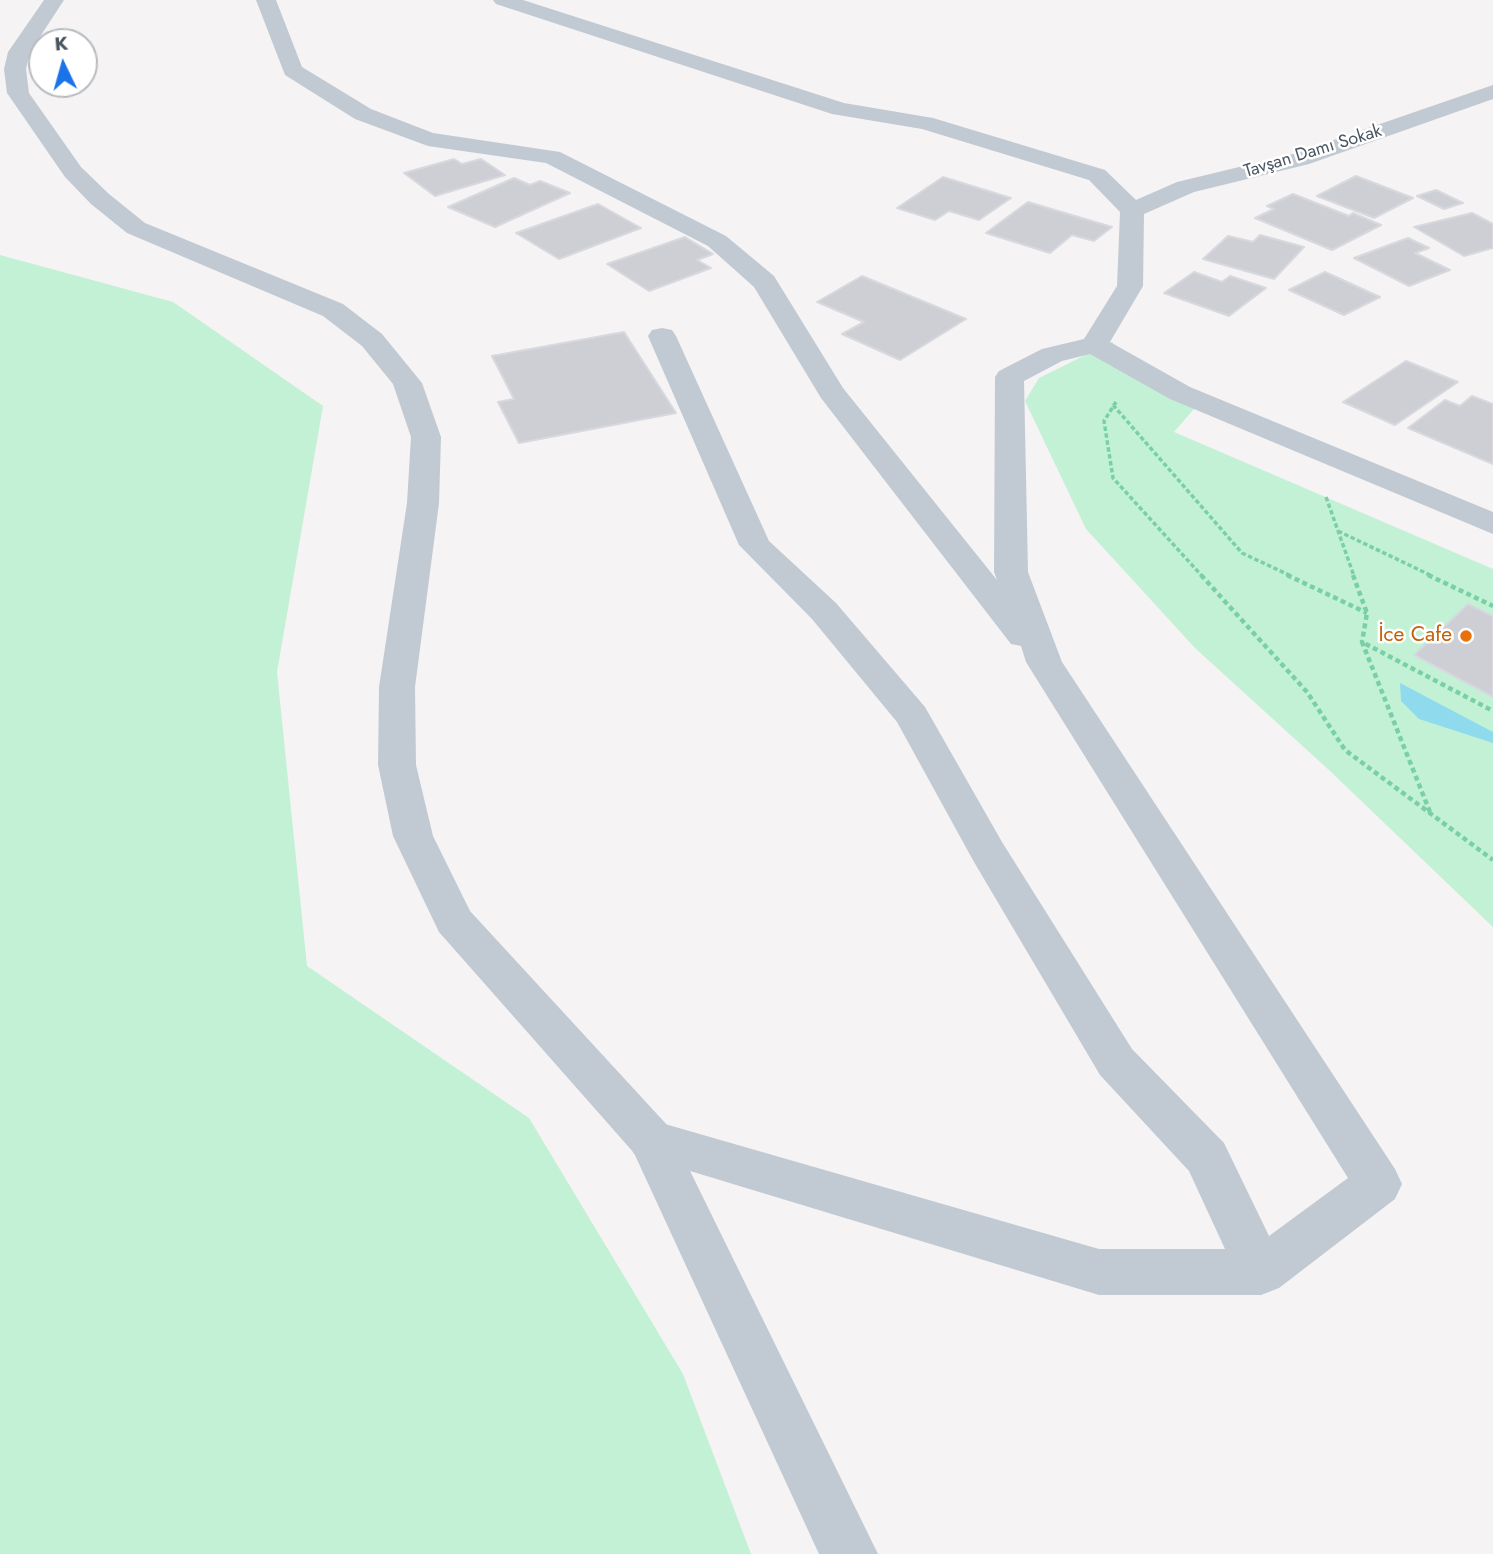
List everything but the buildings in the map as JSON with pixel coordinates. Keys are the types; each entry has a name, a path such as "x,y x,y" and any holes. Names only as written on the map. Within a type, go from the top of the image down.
{"street":[{"path":"54,0 19,52 15,69 18,93 73,172 100,199 136,228 333,310 372,340 407,383 426,437 423,503 397,687 397,765 413,836 454,920 651,1140 849,1554"},
{"path":"266,0 293,70 363,114 428,138 552,157 717,241 765,282 831,392 1044,663 1378,1184 1261,1272 1099,1272 651,1140"},
{"path":"503,0 840,109 925,122 1097,175 1132,210 1130,286 1094,345"},
{"name":"Tavşan Damı Sokak","path":"1132,210 1186,187 1301,159 1493,92"},
{"path":"662,336 755,545 824,611 912,716 988,852 1116,1062 1207,1157 1261,1272"},
{"path":"1044,663 1011,572 1009,377 1052,355 1094,345 1180,393 1493,524"}],"path":[{"path":"1139,370 1104,421 1113,478 1307,692 1345,750 1493,860"},
{"path":"1113,405 1242,553 1367,612"},
{"path":"1326,497 1367,612 1362,642 1430,813"},
{"path":"1338,531 1493,606"},
{"path":"1362,642 1493,711"}],"green space":[{"path":"0,255 173,302 323,406 277,672 307,966 529,1118 683,1374 751,1554 0,1554"},
{"path":"1112,342 1139,370 1200,402 1174,432 1493,569 1493,927 1330,771 1195,648 1086,529 1025,401 1039,378"}],"water":[{"path":"1400,683 1493,732 1493,743 1419,719 1401,701"}],"place":[{"name":"İce Cafe","path":"1466,636"}]}
